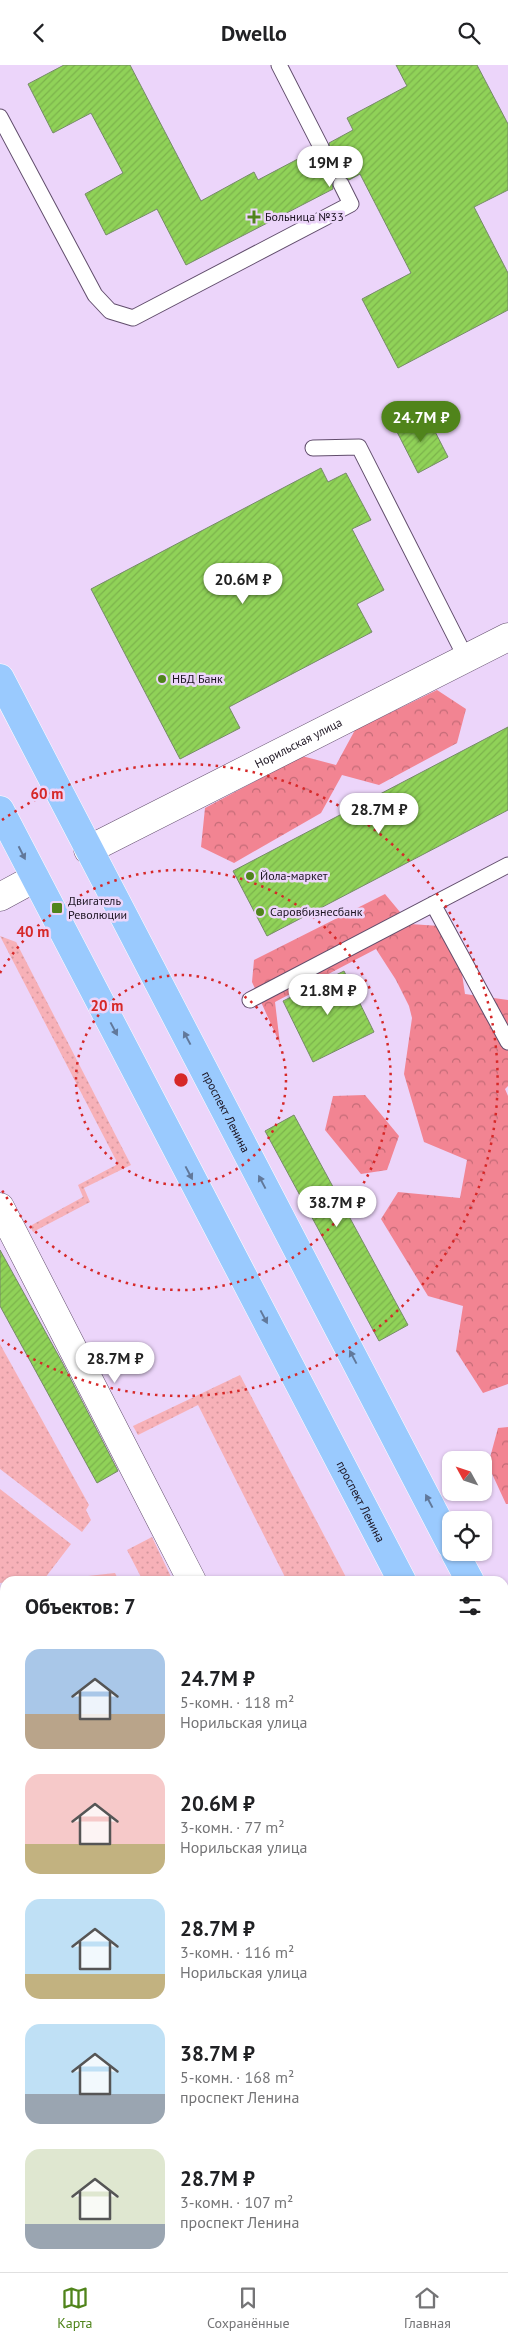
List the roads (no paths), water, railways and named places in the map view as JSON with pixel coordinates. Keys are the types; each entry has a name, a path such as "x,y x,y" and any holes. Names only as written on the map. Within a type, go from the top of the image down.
{"main road":[{"name":"проспект Ленина","path":"0,678 442,1528"},
{"name":"проспект Ленина","path":"0,810 399,1576"},
{"path":"459,1561 467,1576"}],"street":[{"name":"Норильская улица","path":"88,850 508,637"},
{"path":"0,897 35,879"},
{"path":"0,1207 189,1576"}],"lane":[{"path":"279,65 321,147"},
{"path":"0,117 94,295 110,311 133,318 351,204 341,184"},
{"path":"313,448 359,447 466,658"},
{"path":"250,999 508,865"},
{"path":"433,904 508,1042"}],"place":[{"name":"Больница №33","path":"254,217"},
{"name":"НБД Банк","path":"162,679"},
{"name":"Йола-маркет","path":"250,876"},
{"name":"Двигатель Революции","path":"57,908"},
{"name":"Саровбизнесбанк","path":"260,912"}]}
